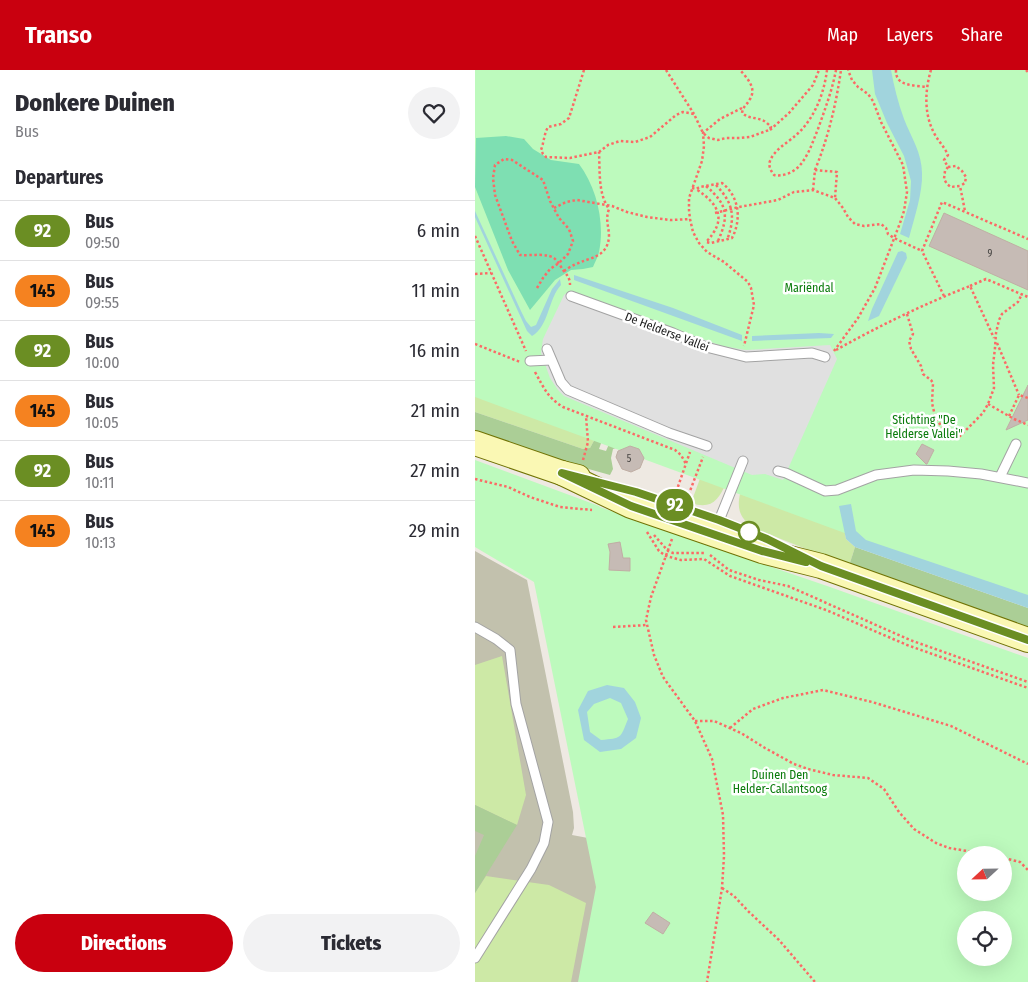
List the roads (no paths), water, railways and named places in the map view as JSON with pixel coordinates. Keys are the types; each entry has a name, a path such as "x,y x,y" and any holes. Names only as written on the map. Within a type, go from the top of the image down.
{"street":[{"path":"475,443 568,475 631,506 678,511 717,527 762,551 821,566 1028,640"}],"lane":[{"name":"De Helderse Vallei","path":"571,296 706,347 746,357 812,353 825,357"},
{"path":"547,350 561,382 569,390 669,433 707,446"},
{"path":"527,362 551,360"},
{"path":"1000,478 1016,444"},
{"path":"717,527 743,461"},
{"path":"778,471 825,491 837,490 876,475 915,470 948,471 1028,483"},
{"path":"475,627 496,639 510,650 515,704 548,822 544,843 531,869 475,958"}],"water":[{"path":"872,70 891,70 902,113 916,145 922,166 918,206 909,238 900,234 910,200 911,181 904,156 875,94"},
{"path":"475,211 521,311 531,327 536,325 552,289 560,279 561,285 553,297 542,326 532,336 527,331 475,217"},
{"path":"898,252 906,253 907,258 879,316 868,321"},
{"path":"574,275 673,308 742,335 742,341 574,280"},
{"path":"834,334 831,338 752,341 752,336"},
{"path":"851,504 856,531 866,540 1028,595 1028,608 855,547 846,539 839,506"},
{"path":"607,685 624,688 635,702 641,718 636,738 621,749 600,752 584,740 578,710 588,691","holes":["610,698 621,703 628,719 617,738 601,740 590,732 587,712 594,704"]}],"park label":[{"name":"Mariëndal","path":"809,288"},
{"name":"Stichting \"De Helderse Vallei\"","path":"924,427"},
{"name":"Duinen Den Helder-Callantsoog","path":"780,782"}]}
